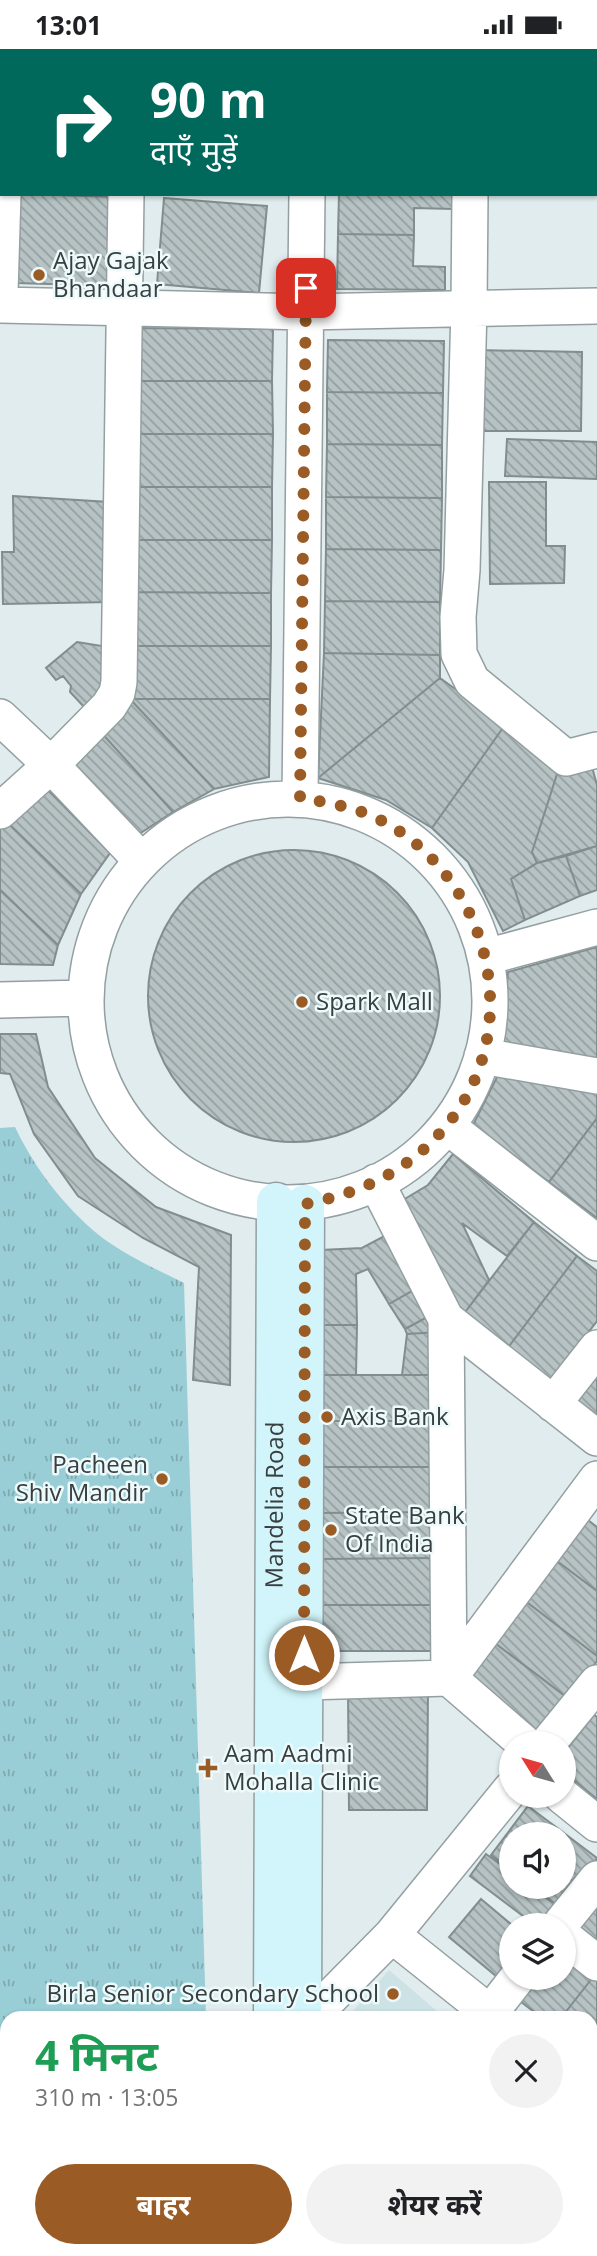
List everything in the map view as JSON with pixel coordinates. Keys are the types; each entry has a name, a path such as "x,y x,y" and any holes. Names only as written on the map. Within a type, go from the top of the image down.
{"street":[{"path":"0,293 3,196"},
{"path":"0,811 51,765 109,706 117,693 126,196"},
{"path":"300,798 307,196"},
{"path":"470,196 459,654 472,681 566,758 597,750"},
{"path":"0,305 306,312 597,306"},
{"path":"0,717 51,765 142,862"},
{"path":"300,798 337,804 372,816 405,835 433,859 457,888 475,922 486,957 490,990 489,1023 482,1056 468,1093 447,1126 421,1153 392,1174 358,1191 290,1203 251,1200 217,1191 184,1176 156,1155 131,1129 111,1100 96,1067 88,1033 85,997 88,968 107,911 122,885 142,862 168,838 209,815 265,799 300,798"},
{"path":"486,957 597,927"},
{"path":"0,1000 85,997"},
{"path":"482,1056 597,1076"},
{"path":"447,1126 597,1243"},
{"path":"376,1182 446,1319 597,1439"},
{"name":"Mandelia Road","path":"290,1203 304,1682 302,2011"},
{"name":"Mandelia Road","path":"273,2011 290,1203"},
{"path":"446,1319 449,1678"},
{"path":"553,1404 597,1349"},
{"path":"449,1678 597,1479"},
{"path":"304,1682 449,1678 510,1731"},
{"path":"558,1731 597,1683"},
{"path":"317,2011 392,1935 499,1804"},
{"path":"576,1807 597,1824"},
{"path":"570,1913 597,1879"},
{"path":"392,1935 488,2011"},
{"path":"576,1946 597,1963"},
{"path":"496,2011 509,1990"}],"shaded area":[{"path":"294,850 336,856 363,867 387,883 407,903 423,927 434,954 440,996 434,1038 423,1065 407,1089 387,1109 363,1125 336,1136 294,1142 252,1136 225,1125 201,1109 181,1089 165,1065 154,1038 148,996 154,954 165,927 181,903 201,883 225,867 252,856"},
{"name":"Birla Senior Secondary School","path":"389,1970 437,2011 353,2011"}],"green space":[{"path":"15,1127 46,1179 86,1224 120,1250 184,1283 206,2011 0,2011 0,1128"}],"building":[{"path":"19,196 118,197 114,286 16,283"},
{"path":"339,196 453,196 453,209 414,208 414,235 338,234"},
{"path":"164,198 267,206 259,293 157,284"},
{"path":"338,234 414,235 413,266 445,267 445,290 337,289"},
{"path":"132,328 273,329 272,381 132,381"},
{"path":"328,340 444,341 443,393 327,392"},
{"path":"475,350 582,352 581,431 475,431"},
{"path":"132,381 272,381 273,434 132,434"},
{"path":"327,392 443,393 442,445 327,444"},
{"path":"132,434 273,434 272,487 132,487"},
{"path":"507,439 597,442 597,479 505,476"},
{"path":"327,444 442,445 442,498 326,497"},
{"path":"489,482 546,482 546,546 565,546 564,583 490,584"},
{"path":"132,487 272,487 272,540 131,540"},
{"path":"13,496 109,502 111,602 3,604 2,552 14,552"},
{"path":"326,497 442,498 441,550 326,549"},
{"path":"131,540 272,540 271,593 131,592"},
{"path":"326,549 441,550 440,602 325,601"},
{"path":"131,592 271,593 271,646 130,646"},
{"path":"325,601 440,602 440,655 324,653"},
{"path":"77,642 102,646 106,686 85,708 70,692 71,686 63,676 56,680 46,668"},
{"path":"130,646 271,646 270,699 130,699"},
{"path":"324,653 440,655 440,678 318,778"},
{"path":"440,678 505,725 432,828 386,800 318,778"},
{"path":"130,699 214,789 173,812 98,729"},
{"path":"130,699 270,699 269,777 214,789"},
{"path":"505,725 558,771 532,852 537,863 511,879 525,920 503,931 468,862 432,828"},
{"path":"98,729 173,812 136,836 63,760"},
{"path":"592,767 597,785 597,846 537,863 532,852 558,771"},
{"path":"43,785 110,853 81,894 6,821"},
{"path":"6,821 81,894 58,945 0,890 0,826"},
{"path":"597,846 597,890 580,896 566,856"},
{"path":"294,850 336,856 363,867 387,883 407,903 423,927 434,954 440,996 434,1038 423,1065 407,1089 387,1109 363,1125 336,1136 294,1142 252,1136 225,1125 201,1109 181,1089 165,1065 154,1038 148,996 154,954 165,927 181,903 201,883 225,867 252,856"},
{"path":"566,856 580,896 525,920 511,879 537,863"},
{"path":"0,890 58,945 53,965 0,964"},
{"path":"597,947 597,1062 503,1042 508,972"},
{"path":"0,1034 36,1034 48,1087 95,1158 156,1207 231,1235 230,1385 193,1380 199,1267 143,1238 78,1196 34,1134 10,1074 0,1073"},
{"path":"499,1073 597,1088 597,1118 549,1182 473,1125"},
{"path":"597,1118 597,1218 549,1182"},
{"path":"453,1154 534,1222 507,1256 462,1223 489,1280 463,1315 398,1203 428,1185"},
{"path":"534,1222 577,1256 507,1349 463,1315"},
{"path":"390,1233 419,1287 389,1304 368,1269 356,1274 357,1325 319,1325 321,1250 362,1248"},
{"path":"577,1256 597,1271 597,1321 550,1382 507,1349"},
{"path":"419,1287 433,1314 405,1329 389,1304"},
{"path":"433,1314 439,1332 407,1334 405,1329"},
{"path":"319,1325 357,1325 356,1375 317,1375"},
{"path":"439,1332 434,1375 402,1375 407,1334"},
{"path":"597,1367 597,1419 572,1399"},
{"path":"317,1375 434,1375 433,1421 317,1421"},
{"path":"317,1421 433,1421 434,1467 318,1467"},
{"path":"318,1467 434,1467 433,1512 317,1513"},
{"path":"433,1512 434,1558 318,1559 317,1513"},
{"path":"580,1514 597,1527 597,1591 549,1555"},
{"path":"549,1555 597,1591 597,1656 519,1596"},
{"path":"434,1558 433,1605 317,1605 318,1559"},
{"path":"519,1596 597,1656 597,1661 569,1699 487,1637"},
{"path":"317,1605 433,1605 433,1651 318,1651"},
{"path":"487,1637 569,1699 544,1731 525,1731 456,1677"},
{"path":"348,1690 428,1690 427,1810 349,1810"},
{"path":"594,1715 597,1717 597,1799 576,1782 576,1738"},
{"path":"526,1808 531,1808 549,1822 516,1822"},
{"path":"576,1842 597,1858 576,1886"},
{"path":"499,1844 499,1861 491,1855"},
{"path":"486,1854 499,1863 499,1898 470,1876"},
{"path":"597,1892 597,1953 576,1936 576,1920"},
{"path":"481,1899 499,1914 499,1979 449,1937"},
{"path":"501,1899 547,1899 561,1909 558,1913 519,1913"},
{"path":"549,1899 566,1899 560,1907"},
{"path":"576,1954 597,1972 566,2011 533,2011 516,1998 522,1990 576,1990"},
{"path":"597,1972 597,2011 566,2011"}],"place":[{"name":"Ajay Gajak Bhandaar","path":"39,275"},
{"name":"Spark Mall","path":"302,1002"},
{"name":"Axis Bank","path":"327,1417"},
{"name":"Pacheen Shiv Mandir","path":"162,1479"},
{"name":"State Bank Of India","path":"331,1530"},
{"name":"Aam Aadmi Mohalla Clinic","path":"208,1768"},
{"name":"Birla Senior Secondary School","path":"393,1994"}],"route":[{"path":"304,1655 305,1204 358,1191 392,1174 421,1153 447,1126 474,1081 482,1056 489,1023 490,990 486,957 475,922 457,888 433,859 405,835 372,816 337,804 300,798 306,288"}]}
